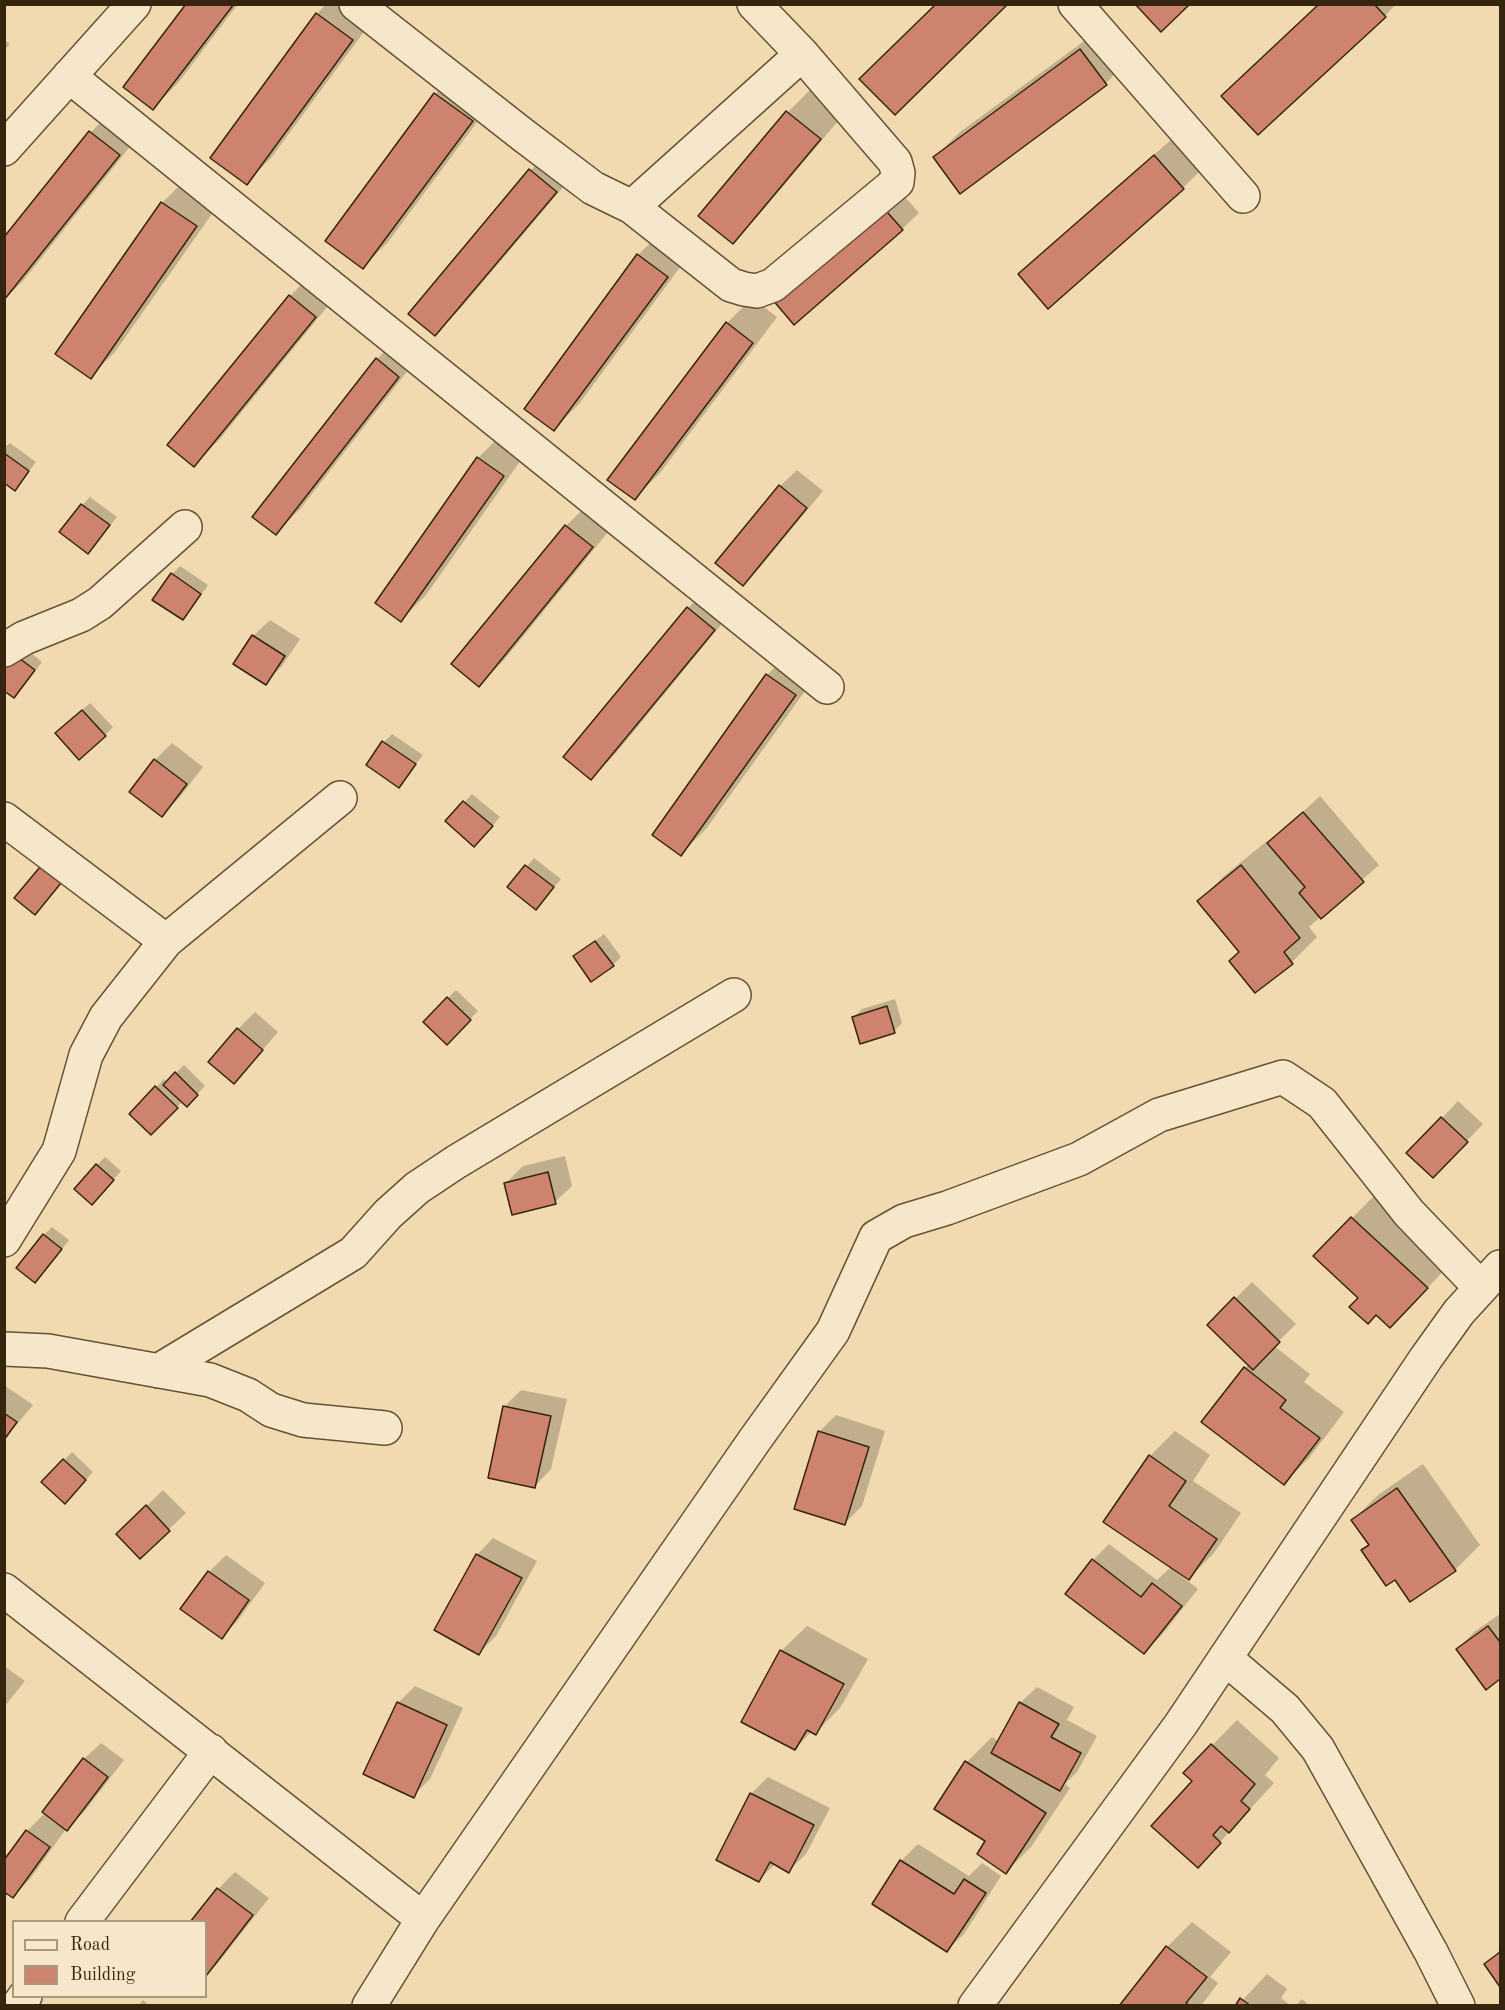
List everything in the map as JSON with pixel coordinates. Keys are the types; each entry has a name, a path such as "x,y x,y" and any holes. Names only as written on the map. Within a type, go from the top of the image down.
{"street":[{"path":"4,149 134,4"},
{"path":"356,4 585,181 632,207 731,285 757,291 774,285 891,189 897,182 898,173 895,162 802,54 754,4"},
{"path":"1075,4 1243,196"},
{"path":"632,207 802,54"},
{"path":"69,76 827,687"},
{"path":"4,650 24,638 81,615 100,603 185,527"},
{"path":"4,1240 59,1150 86,1055 106,1017 166,941 340,798"},
{"path":"4,819 166,941"},
{"path":"159,1371 353,1253 388,1214 417,1188 456,1162 734,995"},
{"path":"369,2006 423,1918 833,1331 876,1238 904,1221 947,1208 1079,1159 1159,1114 1283,1077 1322,1103 1409,1214 1491,1278 1459,1312 1426,1358 1181,1724 975,2006"},
{"path":"4,1349 48,1351 210,1380 248,1395 271,1410 303,1420 385,1428"},
{"path":"7,1597 211,1751 423,1918"},
{"path":"1225,1658 1285,1709 1318,1749 1431,1952 1458,2006"},
{"path":"84,1920 211,1751"}],"building":[{"path":"186,4 234,4 153,110 123,87"},
{"path":"936,4 1008,4 895,115 859,79"},
{"path":"1135,4 1190,4 1161,32"},
{"path":"1319,4 1374,4 1386,17 1258,135 1221,96"},
{"path":"316,13 353,40 247,185 210,158"},
{"path":"1080,49 1107,85 960,194 933,157"},
{"path":"434,93 473,121 363,269 325,241"},
{"path":"786,111 821,139 733,244 698,216"},
{"path":"89,131 120,155 4,300 4,237"},
{"path":"1154,155 1184,189 1048,309 1018,274"},
{"path":"529,169 557,192 435,336 408,314"},
{"path":"161,202 197,226 91,379 55,354"},
{"path":"881,205 903,230 794,325 772,299"},
{"path":"637,254 668,277 554,431 524,409"},
{"path":"289,295 316,317 194,467 167,445"},
{"path":"726,322 753,343 635,500 607,480"},
{"path":"376,358 399,377 276,535 252,517"},
{"path":"4,453 29,471 15,491 4,483"},
{"path":"477,457 504,476 401,622 375,603"},
{"path":"779,485 807,508 743,586 715,563"},
{"path":"81,504 110,525 88,554 59,532"},
{"path":"565,525 593,547 479,687 451,664"},
{"path":"171,573 201,594 183,620 152,600"},
{"path":"687,607 715,630 591,780 563,757"},
{"path":"252,635 285,656 266,685 233,664"},
{"path":"11,652 35,670 14,698 4,691 4,661"},
{"path":"766,674 796,695 681,856 652,835"},
{"path":"82,710 106,736 79,760 55,733"},
{"path":"382,741 416,764 399,788 366,765"},
{"path":"154,759 187,784 162,817 129,792"},
{"path":"463,801 493,826 474,847 445,821"},
{"path":"1303,812 1364,882 1321,919 1299,893 1305,887 1267,843"},
{"path":"525,865 554,887 536,910 507,887"},
{"path":"1241,865 1300,938 1284,952 1293,964 1255,993 1229,961 1239,952 1197,901"},
{"path":"40,867 61,883 35,915 14,898"},
{"path":"595,941 614,966 591,982 573,956"},
{"path":"447,997 471,1020 447,1045 423,1022"},
{"path":"887,1006 895,1033 860,1044 852,1017"},
{"path":"237,1028 263,1050 234,1084 208,1062"},
{"path":"175,1072 198,1095 187,1107 163,1085"},
{"path":"155,1086 178,1108 151,1135 129,1114"},
{"path":"1441,1117 1468,1142 1433,1178 1406,1153"},
{"path":"96,1164 114,1180 92,1205 74,1189"},
{"path":"548,1172 556,1204 512,1215 504,1183"},
{"path":"1351,1217 1428,1288 1390,1328 1376,1315 1368,1324 1349,1307 1358,1298 1313,1256"},
{"path":"43,1234 62,1249 35,1283 16,1268"},
{"path":"1234,1297 1280,1342 1253,1370 1207,1325"},
{"path":"1244,1367 1286,1400 1280,1408 1320,1438 1284,1485 1201,1422"},
{"path":"503,1406 551,1416 535,1488 488,1478"},
{"path":"4,1413 17,1422 4,1440"},
{"path":"818,1431 869,1447 845,1525 794,1509"},
{"path":"1149,1455 1186,1481 1169,1506 1217,1539 1189,1580 1103,1522"},
{"path":"63,1459 86,1480 65,1504 41,1482"},
{"path":"1397,1488 1456,1571 1410,1602 1395,1580 1386,1586 1361,1550 1369,1545 1351,1520"},
{"path":"146,1505 170,1531 140,1559 116,1534"},
{"path":"476,1554 522,1578 479,1655 434,1630"},
{"path":"1092,1559 1141,1597 1152,1583 1182,1606 1144,1654 1065,1594"},
{"path":"208,1571 249,1600 222,1639 180,1609"},
{"path":"1488,1626 1500,1642 1500,1679 1486,1690 1456,1649"},
{"path":"780,1650 844,1684 816,1735 807,1730 795,1750 741,1722"},
{"path":"397,1702 447,1725 414,1798 363,1774"},
{"path":"1019,1702 1059,1724 1051,1737 1081,1753 1060,1791 991,1753"},
{"path":"1211,1744 1255,1784 1241,1801 1250,1809 1229,1833 1221,1826 1213,1835 1221,1843 1198,1868 1151,1826 1192,1781 1183,1773"},
{"path":"83,1758 108,1777 67,1831 42,1812"},
{"path":"965,1761 1046,1813 1006,1874 977,1854 985,1841 934,1809"},
{"path":"750,1793 814,1825 789,1873 770,1862 759,1882 716,1860"},
{"path":"26,1830 50,1847 13,1898 4,1892 4,1860"},
{"path":"900,1860 954,1894 964,1879 986,1893 947,1952 872,1904"},
{"path":"217,1888 253,1915 207,1975 207,1920 192,1920"},
{"path":"1166,1946 1207,1977 1186,2003 1190,2006 1119,2006"},
{"path":"1500,1952 1500,1987 1484,1964"},
{"path":"1240,1998 1251,2006 1235,2006"}]}
